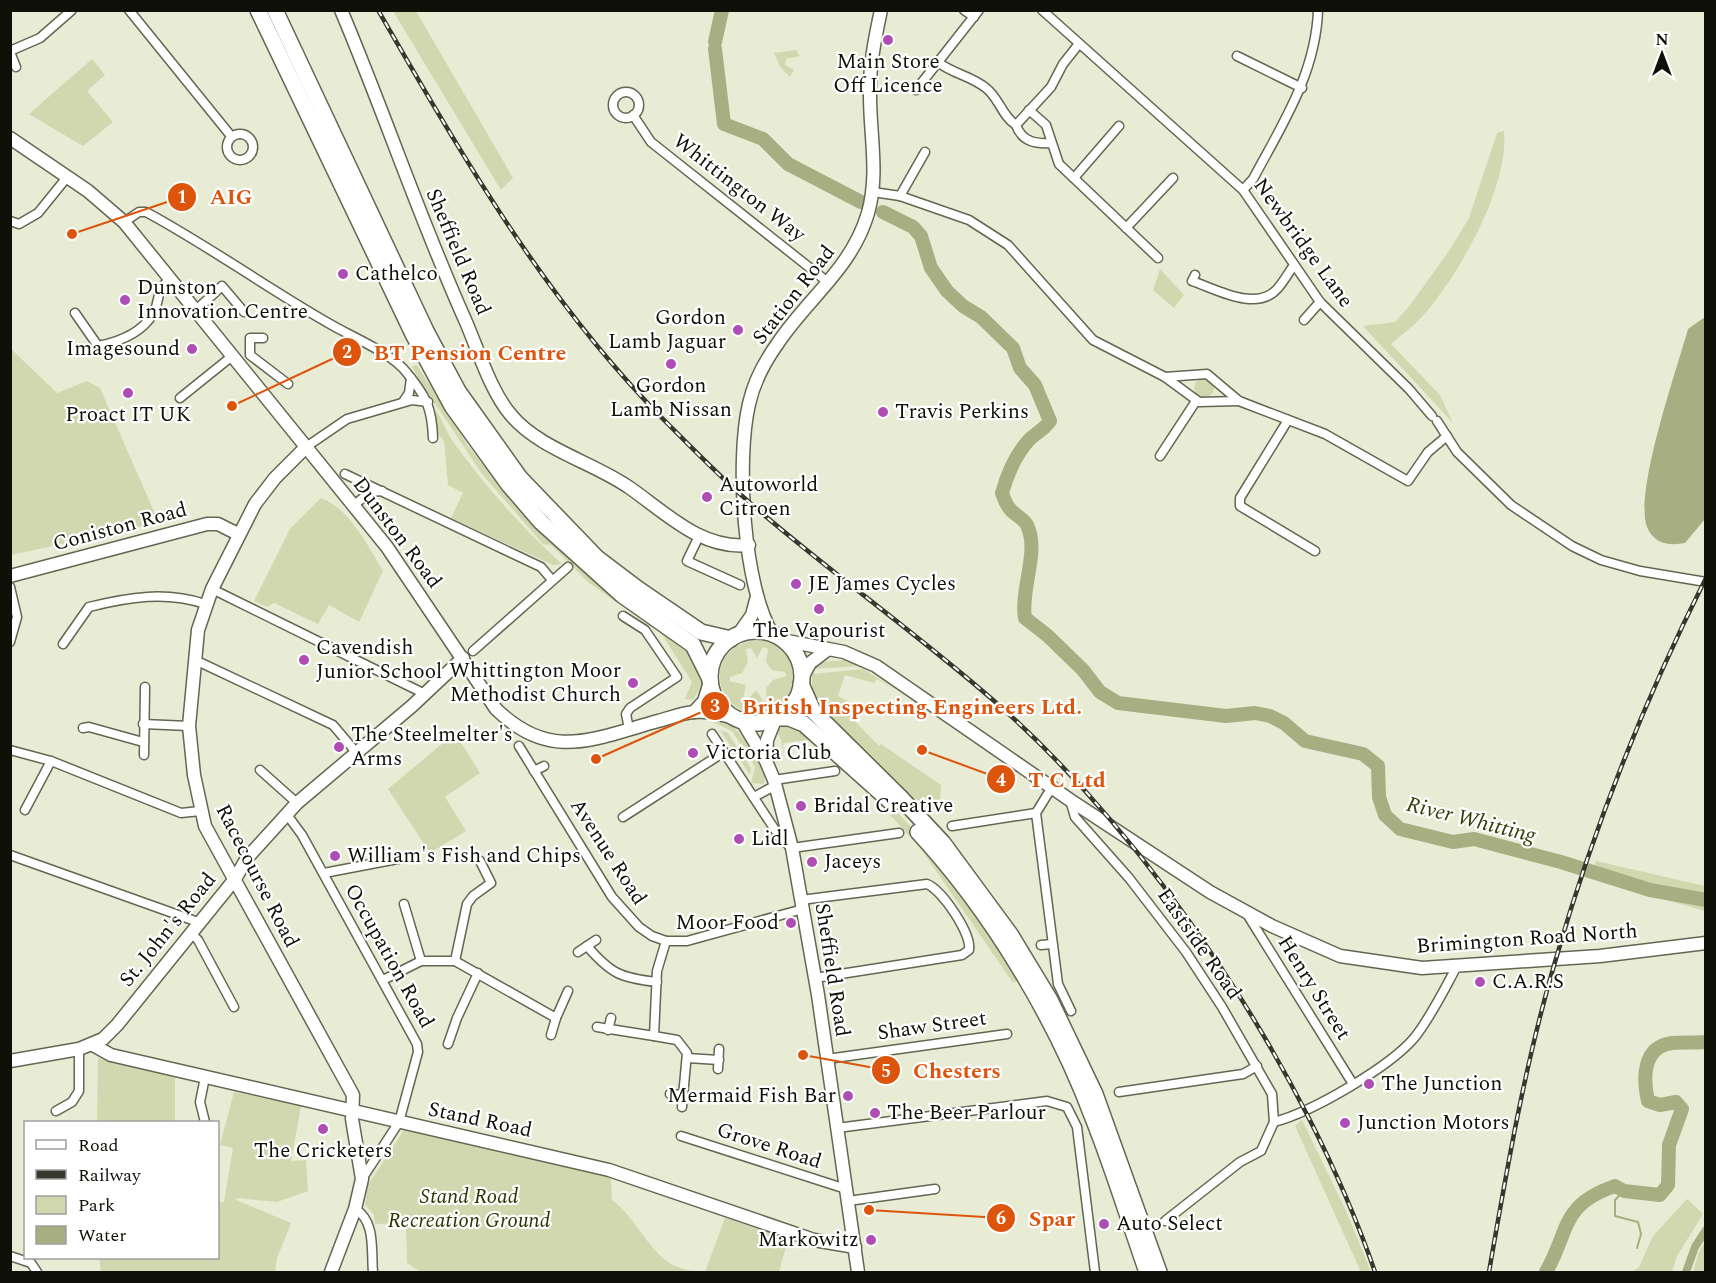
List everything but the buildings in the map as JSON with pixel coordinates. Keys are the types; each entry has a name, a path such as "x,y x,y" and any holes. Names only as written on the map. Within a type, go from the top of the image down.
{"highway":[{"path":"258,10 414,336 452,406 509,485 541,522 622,596 693,645 716,700 739,720 754,723 789,718 804,724 885,795 929,844 990,923 1017,965 1062,1047 1093,1116 1147,1272"},
{"path":"275,10 426,331 458,391 520,477 597,558 701,632 735,637 757,632 777,637 794,652 801,681 813,711 894,790 943,843 1016,943 1050,1000 1095,1094 1159,1272"},
{"path":"710,681 715,658 735,637"},
{"path":"778,719 797,697 801,681"}],"main road":[{"name":"Sheffield Road","path":"342,10 436,255 481,357 510,415 532,434 620,481 699,536 729,547 749,545"},
{"name":"Station Road","path":"777,637 756,600 743,472 745,423 753,387 778,342 846,262 856,243 873,192 874,155 870,95 874,42 881,10"},
{"name":"Dunston Road","path":"10,138 68,176 124,222 387,547 468,655 495,709 511,724 541,740 574,742 694,712 739,720"},
{"name":"Racecourse Road","path":"306,447 275,478 255,504 212,589 198,630 189,726 200,811 205,826 353,1095 352,1113 362,1179"},
{"name":"Coniston Road","path":"10,576 207,524 218,524 238,534"},
{"path":"735,637 752,615 756,600"},
{"name":"Brimington Road North","path":"777,637 844,652 876,666 1070,800 1210,892 1272,926 1340,956 1422,968 1609,955 1702,944"},
{"path":"801,681 810,663 827,650"},
{"name":"St. John's Road","path":"10,1061 93,1045 117,1025 235,879 247,858 288,816 297,803 468,655"},
{"path":"694,712 704,701 710,681"},
{"path":"766,761 767,740 778,719"},
{"path":"739,720 766,761 775,783 792,848"},
{"name":"Sheffield Road","path":"792,848 815,978 858,1272"},
{"name":"Stand Road","path":"93,1045 111,1055 352,1113 632,1176 814,1240 855,1248"},
{"path":"331,1272 355,1209 362,1179"}],"street":[{"path":"16,67 10,51 40,38 72,10"},
{"path":"129,10 231,136"},
{"path":"916,90 976,14 964,10"},
{"name":"Newbridge Lane","path":"1042,10 1078,45 1243,189 1320,302 1419,408 1434,419 1457,452 1511,505 1533,522 1572,546 1601,560 1640,571 1706,582"},
{"path":"1243,189 1253,179 1302,88 1314,53 1318,10"},
{"path":"1016,125 1051,87 1063,64 1078,45"},
{"path":"1238,56 1302,88"},
{"path":"939,63 953,74 972,79 988,89 1010,121 1029,141 1036,144 1051,143"},
{"path":"1029,111 1046,125 1059,164 1158,258"},
{"name":"Whittington Way","path":"633,115 651,142 829,283"},
{"path":"1074,178 1119,126"},
{"path":"900,196 925,152"},
{"path":"10,221 19,224 33,217 68,176"},
{"path":"1126,228 1173,178"},
{"path":"873,192 900,196 969,220 1008,245 1093,339 1165,377 1193,397 1210,401 1239,401"},
{"path":"124,222 139,212 146,212 385,356 407,372 428,402 431,409 433,438"},
{"path":"1195,274 1192,281 1245,299 1257,300 1266,298 1278,290 1294,265"},
{"path":"75,314 98,346 119,342 139,329 153,314 160,287 171,278"},
{"path":"195,311 222,286 244,312"},
{"path":"1304,320 1320,302"},
{"path":"250,355 250,338 262,338"},
{"path":"180,398 234,360 250,355"},
{"path":"250,355 288,384"},
{"path":"1165,377 1195,377 1208,374 1239,401 1325,434 1408,481 1428,452 1447,436"},
{"path":"1160,456 1193,397 1190,385 1195,377"},
{"path":"403,403 410,393 411,378"},
{"path":"1210,401 1216,395 1217,382"},
{"name":"Racecourse Road","path":"306,447 347,419 419,399 428,402"},
{"path":"1288,420 1240,498 1240,506 1315,551"},
{"path":"345,474 541,567 552,580"},
{"path":"353,506 370,492 382,491"},
{"path":"699,536 687,561 729,576 740,585"},
{"name":"St. John's Road","path":"468,655 568,567"},
{"path":"10,587 16,617 10,642"},
{"path":"212,589 423,693"},
{"path":"63,644 73,625 89,607 151,595 183,597 206,604"},
{"path":"623,616 645,630 679,680 630,708 626,714 629,729"},
{"path":"195,660 333,725 355,751"},
{"path":"144,755 143,724 146,687"},
{"path":"143,724 189,726"},
{"path":"83,728 89,727 143,742"},
{"path":"712,734 781,839 792,848 899,833"},
{"name":"Avenue Road","path":"519,746 620,908 639,927 666,940 687,941 802,904 927,884 939,892 969,937 969,950 966,954 815,978"},
{"path":"10,750 51,761 182,813 200,811"},
{"path":"623,817 724,752"},
{"path":"25,810 51,761"},
{"path":"534,771 544,766"},
{"path":"260,770 297,803"},
{"path":"753,797 775,783 835,771"},
{"path":"1052,787 1036,813 1058,984 1071,1011"},
{"name":"Eastside Road","path":"1070,800 1075,817 1129,878 1186,952 1272,1094 1274,1122"},
{"path":"952,826 1036,813"},
{"name":"Occupation Road","path":"288,816 324,873 417,1044 418,1052 399,1122 362,1179"},
{"path":"10,855 198,922"},
{"path":"324,873 413,856"},
{"path":"455,961 467,904 473,896 491,883 480,861"},
{"path":"404,904 421,961"},
{"name":"Henry Street","path":"1245,911 1353,1084"},
{"path":"191,933 198,940 234,1007"},
{"path":"578,952 596,940"},
{"path":"654,1036 657,982 666,940"},
{"path":"1041,945 1052,944"},
{"path":"587,946 603,964 618,976 657,982"},
{"path":"383,980 421,961 455,961 556,1018"},
{"path":"1166,1221 1240,1162 1261,1151 1274,1122 1296,1116 1353,1084 1413,1039 1432,1013 1457,966"},
{"path":"448,1044 457,1018 478,973"},
{"path":"552,1035 556,1018 568,991"},
{"path":"608,1030 611,1018"},
{"path":"597,1027 677,1040 683,1045 687,1058 682,1107"},
{"name":"Shaw Street","path":"827,1059 1007,1035"},
{"path":"56,1111 72,1102 80,1091 79,1048"},
{"path":"718,1070 719,1049"},
{"path":"687,1058 719,1060"},
{"path":"1119,1092 1243,1074 1257,1066"},
{"path":"205,1077 200,1102 205,1121"},
{"path":"670,1094 683,1095"},
{"path":"837,1128 1047,1101 1061,1103 1073,1115 1077,1127 1095,1272"},
{"name":"Grove Road","path":"681,1136 847,1194"},
{"path":"847,1194 935,1189"},
{"path":"355,1209 365,1214 369,1224 374,1272"},
{"path":"10,1256 31,1263 37,1272"}],"green space":[{"path":"393,11 416,11 513,178 501,190"},
{"path":"796,50 800,56 786,59 785,65 794,70 790,77 780,67 774,53"},
{"path":"92,59 105,75 87,91 113,122 83,146 29,114"},
{"path":"1504,131 1504,152 1492,199 1470,247 1444,289 1427,311 1391,344 1440,395 1453,423 1363,326 1395,322 1411,304 1451,248 1469,218 1497,133"},
{"path":"1160,269 1184,295 1174,308 1153,290"},
{"path":"11,349 57,393 87,381 100,388 159,523 11,555"},
{"path":"417,365 468,446 546,533 689,649 702,679 702,685 693,700 685,699 692,682 661,633 589,583 551,545 543,544 482,474 436,405 428,398 412,366"},
{"path":"1204,378 1211,381 1214,388 1211,395 1204,398 1197,395 1194,388 1197,381"},
{"path":"433,407 454,443 479,475 505,506 562,564 553,565 451,518 463,493 448,485 444,441 437,433"},
{"path":"321,498 331,503 349,519 383,571 359,622 329,605 318,624 274,603 267,607 254,601 290,529"},
{"path":"759,640 776,646 787,656 792,668 793,682 788,695 779,705 766,712 749,712 740,709 729,701 722,687 721,667 725,658 739,645","holes":["763,647 768,649 766,662 772,670 785,672 786,676 773,680 766,688 767,701 764,702 756,690 746,701 743,699 746,685 730,681 730,677 742,673 748,662 746,649 751,648 757,658"]},
{"path":"845,660 862,666 814,669 821,662"},
{"path":"863,669 899,691 877,679 874,683 845,675 838,696 851,703 844,710 879,746 881,744 941,785 939,815 928,803 912,798 821,709 812,689 812,674"},
{"path":"706,719 726,723 743,737 765,774 764,784 751,783 755,767 732,731"},
{"path":"784,725 803,732 851,768 906,822 956,882 1021,979 1013,983 921,849 853,774 842,765 837,766 809,740 783,743 784,757 781,739 776,731"},
{"path":"720,730 728,733 751,768 750,775"},
{"path":"455,733 480,773 445,797 466,831 430,853 388,789"},
{"path":"1596,861 1705,886 1705,911 1591,879"},
{"path":"98,1058 175,1077 175,1121 97,1121"},
{"path":"234,1092 301,1106 291,1161 306,1160 308,1191 277,1202 237,1198 236,1200 291,1223 277,1258 275,1272 101,1272 99,1259 219,1259 219,1202 224,1202 233,1148 220,1145"},
{"path":"1302,1120 1347,1213 1371,1272 1361,1272 1295,1126"},
{"name":"Stand Road Recreation Ground","path":"405,1128 611,1178 612,1200 628,1215 653,1248 671,1264 695,1272 421,1272 407,1263 406,1223 375,1224 374,1215 365,1205 368,1185"},
{"path":"1687,1199 1703,1214 1677,1256 1672,1272 1632,1272 1639,1267 1653,1236"},
{"path":"725,1218 788,1239 779,1272 705,1272"},
{"path":"1705,1242 1705,1272 1693,1272 1698,1254"}],"water":[{"path":"1705,317 1705,519 1685,543 1668,544 1654,537 1647,527 1646,487 1658,430 1688,329"}],"waterway":[{"name":"River Whitting","path":"715,42 722,10"},
{"name":"River Whitting","path":"715,49 724,124 763,139 788,164 861,202"},
{"name":"River Whitting","path":"883,212 913,227 921,236 931,268 947,291 963,306 981,317 1013,348 1020,368 1035,385 1050,421 1028,441 1020,452 1009,472 1002,493 1012,511 1026,523 1030,536 1031,559 1025,595 1025,618 1048,636 1083,670 1100,692 1118,703 1226,716 1255,713 1270,716 1284,723 1305,741 1363,754 1378,766 1379,797 1385,815 1400,829 1453,842 1474,839 1561,862 1650,890 1706,900"},
{"path":"1546,1272 1569,1220 1584,1202 1597,1193 1615,1186 1624,1191 1660,1195 1668,1185 1669,1145 1682,1109 1676,1102 1660,1105 1648,1101 1645,1083 1647,1065 1650,1057 1662,1046 1672,1043 1706,1042"},
{"path":"1624,1191 1615,1200 1615,1216 1638,1222 1641,1234 1637,1248"},
{"path":"1686,1272 1695,1247 1706,1230"}],"railway":[{"path":"378,10 441,118 507,224 580,325 620,373 663,419 745,498 964,675 1053,756 1110,820 1166,889 1218,963 1266,1040 1309,1118 1345,1196 1375,1272"},
{"path":"1489,1272 1526,1077 1544,1000 1570,912 1603,814 1641,718 1706,578"}],"place":[{"name":"Main Store Off Licence","path":"888,40"},
{"name":"AIG","path":"72,234"},
{"name":"Cathelco","path":"343,274"},
{"name":"Dunston Innovation Centre","path":"125,300"},
{"name":"Gordon Lamb Jaguar","path":"738,330"},
{"name":"Imagesound","path":"192,349"},
{"name":"Gordon Lamb Nissan","path":"671,364"},
{"name":"Proact IT UK","path":"128,393"},
{"name":"BT Pension Centre","path":"232,406"},
{"name":"Travis Perkins","path":"883,412"},
{"name":"Autoworld Citroen","path":"707,497"},
{"name":"JE James Cycles","path":"796,584"},
{"name":"The Vapourist","path":"819,609"},
{"name":"Cavendish Junior School","path":"304,660"},
{"name":"Whittington Moor Methodist Church","path":"633,683"},
{"name":"The Steelmelter's Arms","path":"339,747"},
{"name":"T C Ltd","path":"922,750"},
{"name":"Victoria Club","path":"693,753"},
{"name":"British Inspecting Engineers Ltd.","path":"596,759"},
{"name":"Bridal Creative","path":"801,806"},
{"name":"Lidl","path":"739,839"},
{"name":"William's Fish and Chips","path":"335,856"},
{"name":"Jaceys","path":"812,862"},
{"name":"Moor Food","path":"791,923"},
{"name":"C.A.R.S","path":"1480,982"},
{"name":"Chesters","path":"803,1055"},
{"name":"The Junction","path":"1369,1084"},
{"name":"Mermaid Fish Bar","path":"848,1096"},
{"name":"The Beer Parlour","path":"875,1113"},
{"name":"Junction Motors","path":"1345,1123"},
{"name":"The Cricketers","path":"323,1129"},
{"name":"Spar","path":"869,1210"},
{"name":"Auto Select","path":"1104,1224"},
{"name":"Markowitz","path":"871,1240"}]}
